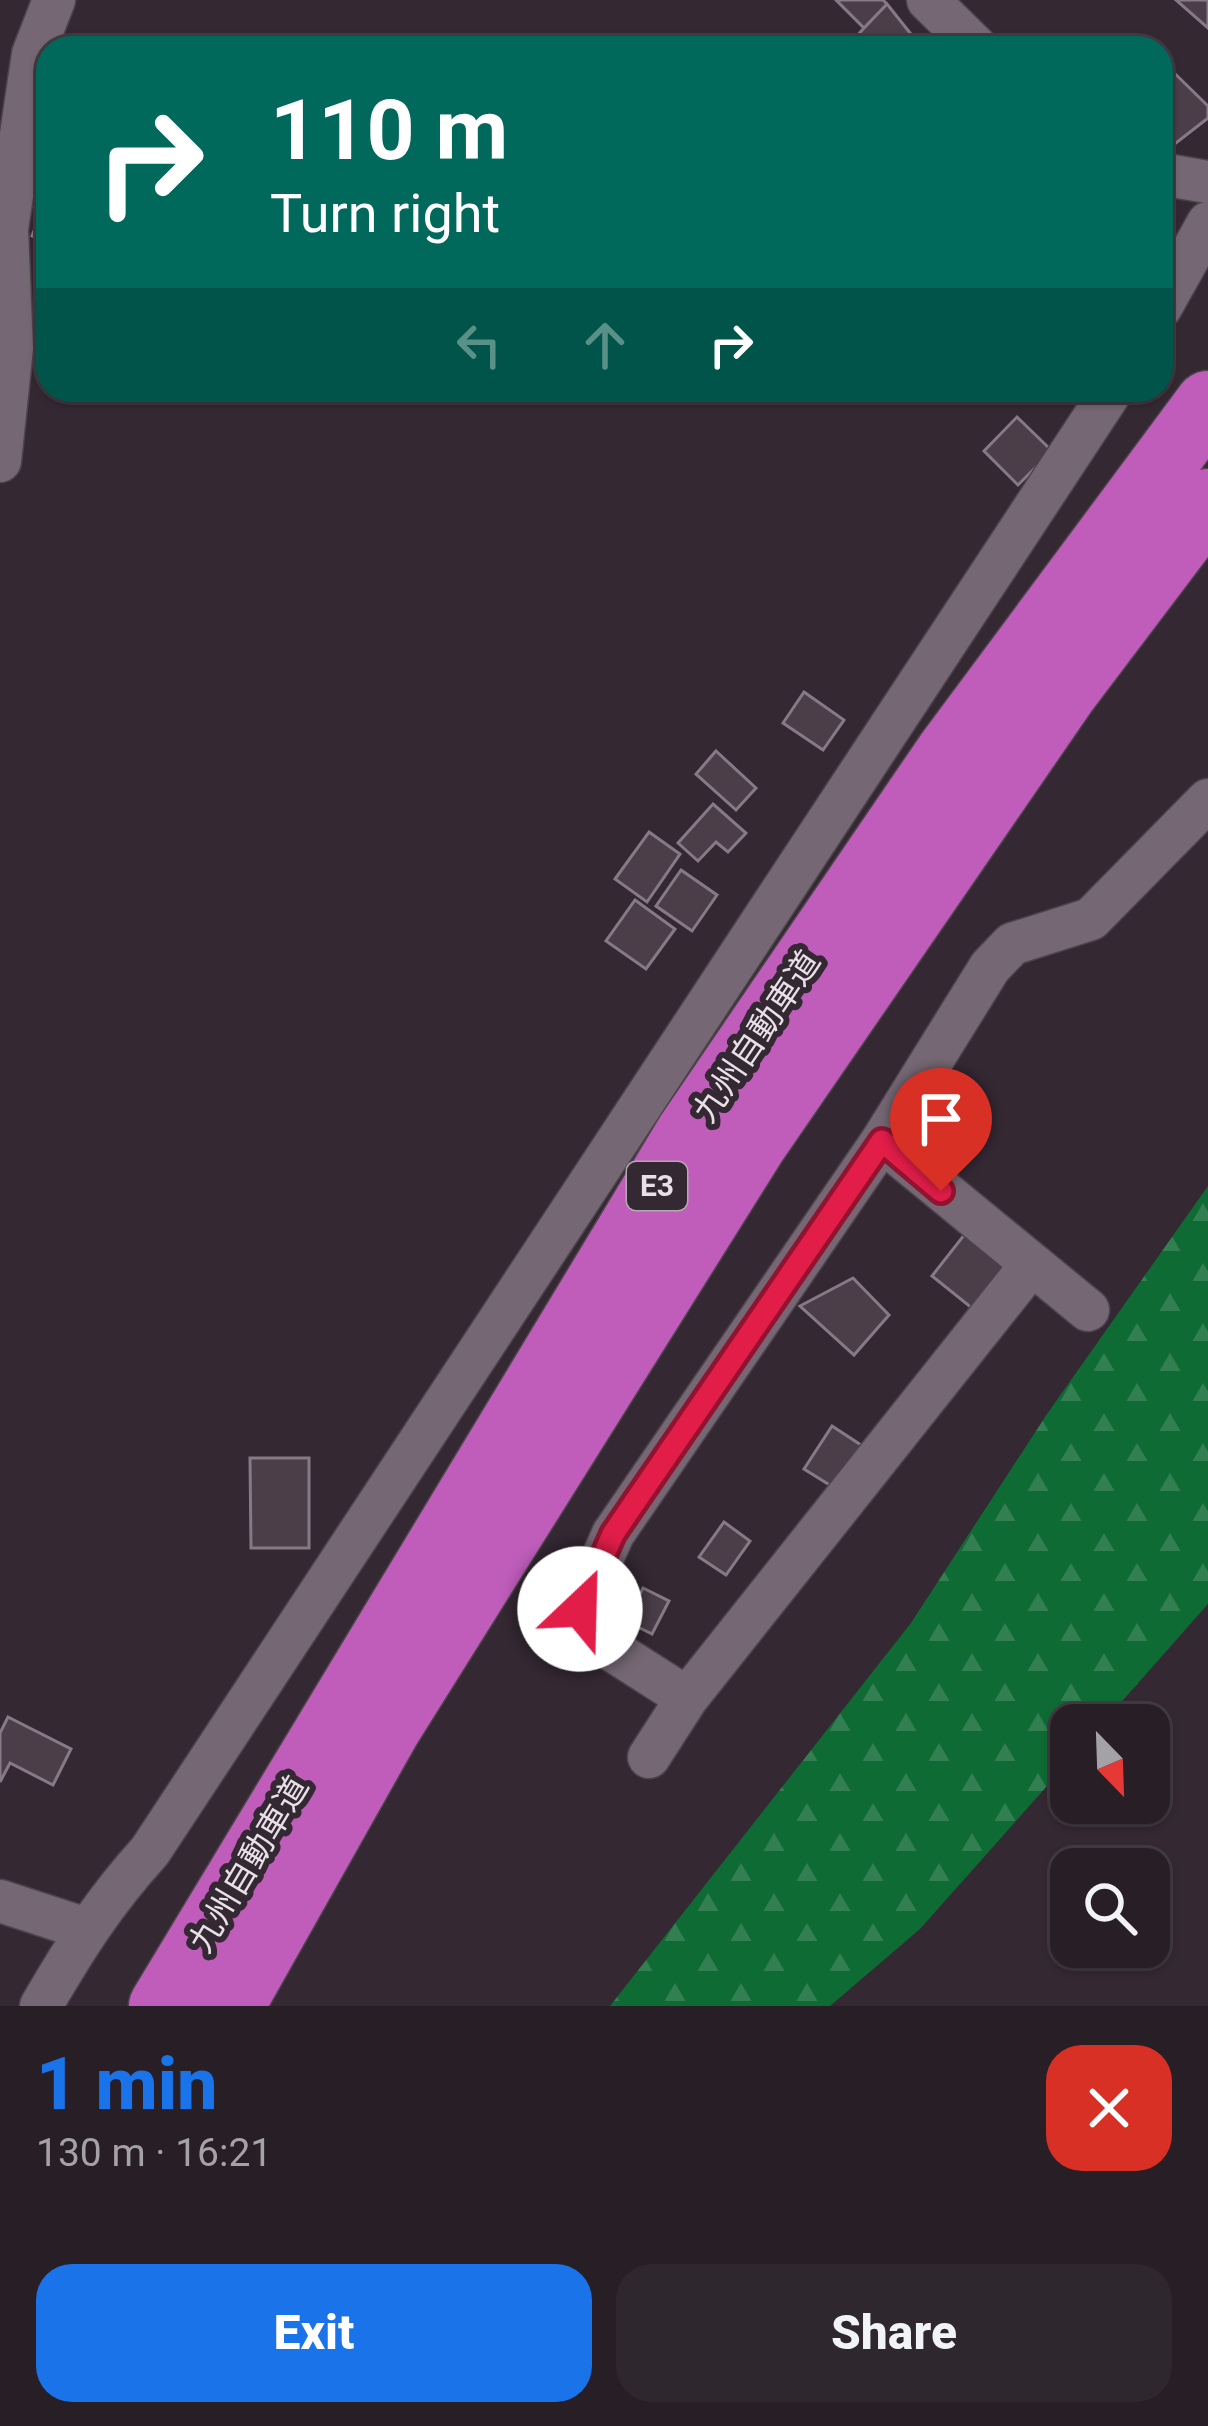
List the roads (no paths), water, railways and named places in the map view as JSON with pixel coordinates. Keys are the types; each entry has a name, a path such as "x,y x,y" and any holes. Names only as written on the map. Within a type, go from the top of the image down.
{"highway":[{"name":"九州自動車道","path":"162,2006 689,1133 948,754 1208,404"},
{"name":"九州自動車道","path":"231,2006 387,1729 754,1143 1065,692 1208,502"}],"street":[{"path":"40,36 54,0"},
{"path":"928,0 964,36"},
{"path":"0,461 13,348 7,229 36,46"},
{"path":"1173,176 1208,182"},
{"path":"1173,286 1208,223"},
{"path":"51,2003 86,1929 150,1851 1104,402"},
{"path":"687,1698 590,1636 580,1609 613,1534 882,1141 990,967 1012,944 1091,919 1208,800"},
{"path":"882,1141 1088,1310"},
{"path":"649,1757 687,1698 1031,1265"},
{"path":"0,1901 86,1929"}]}
